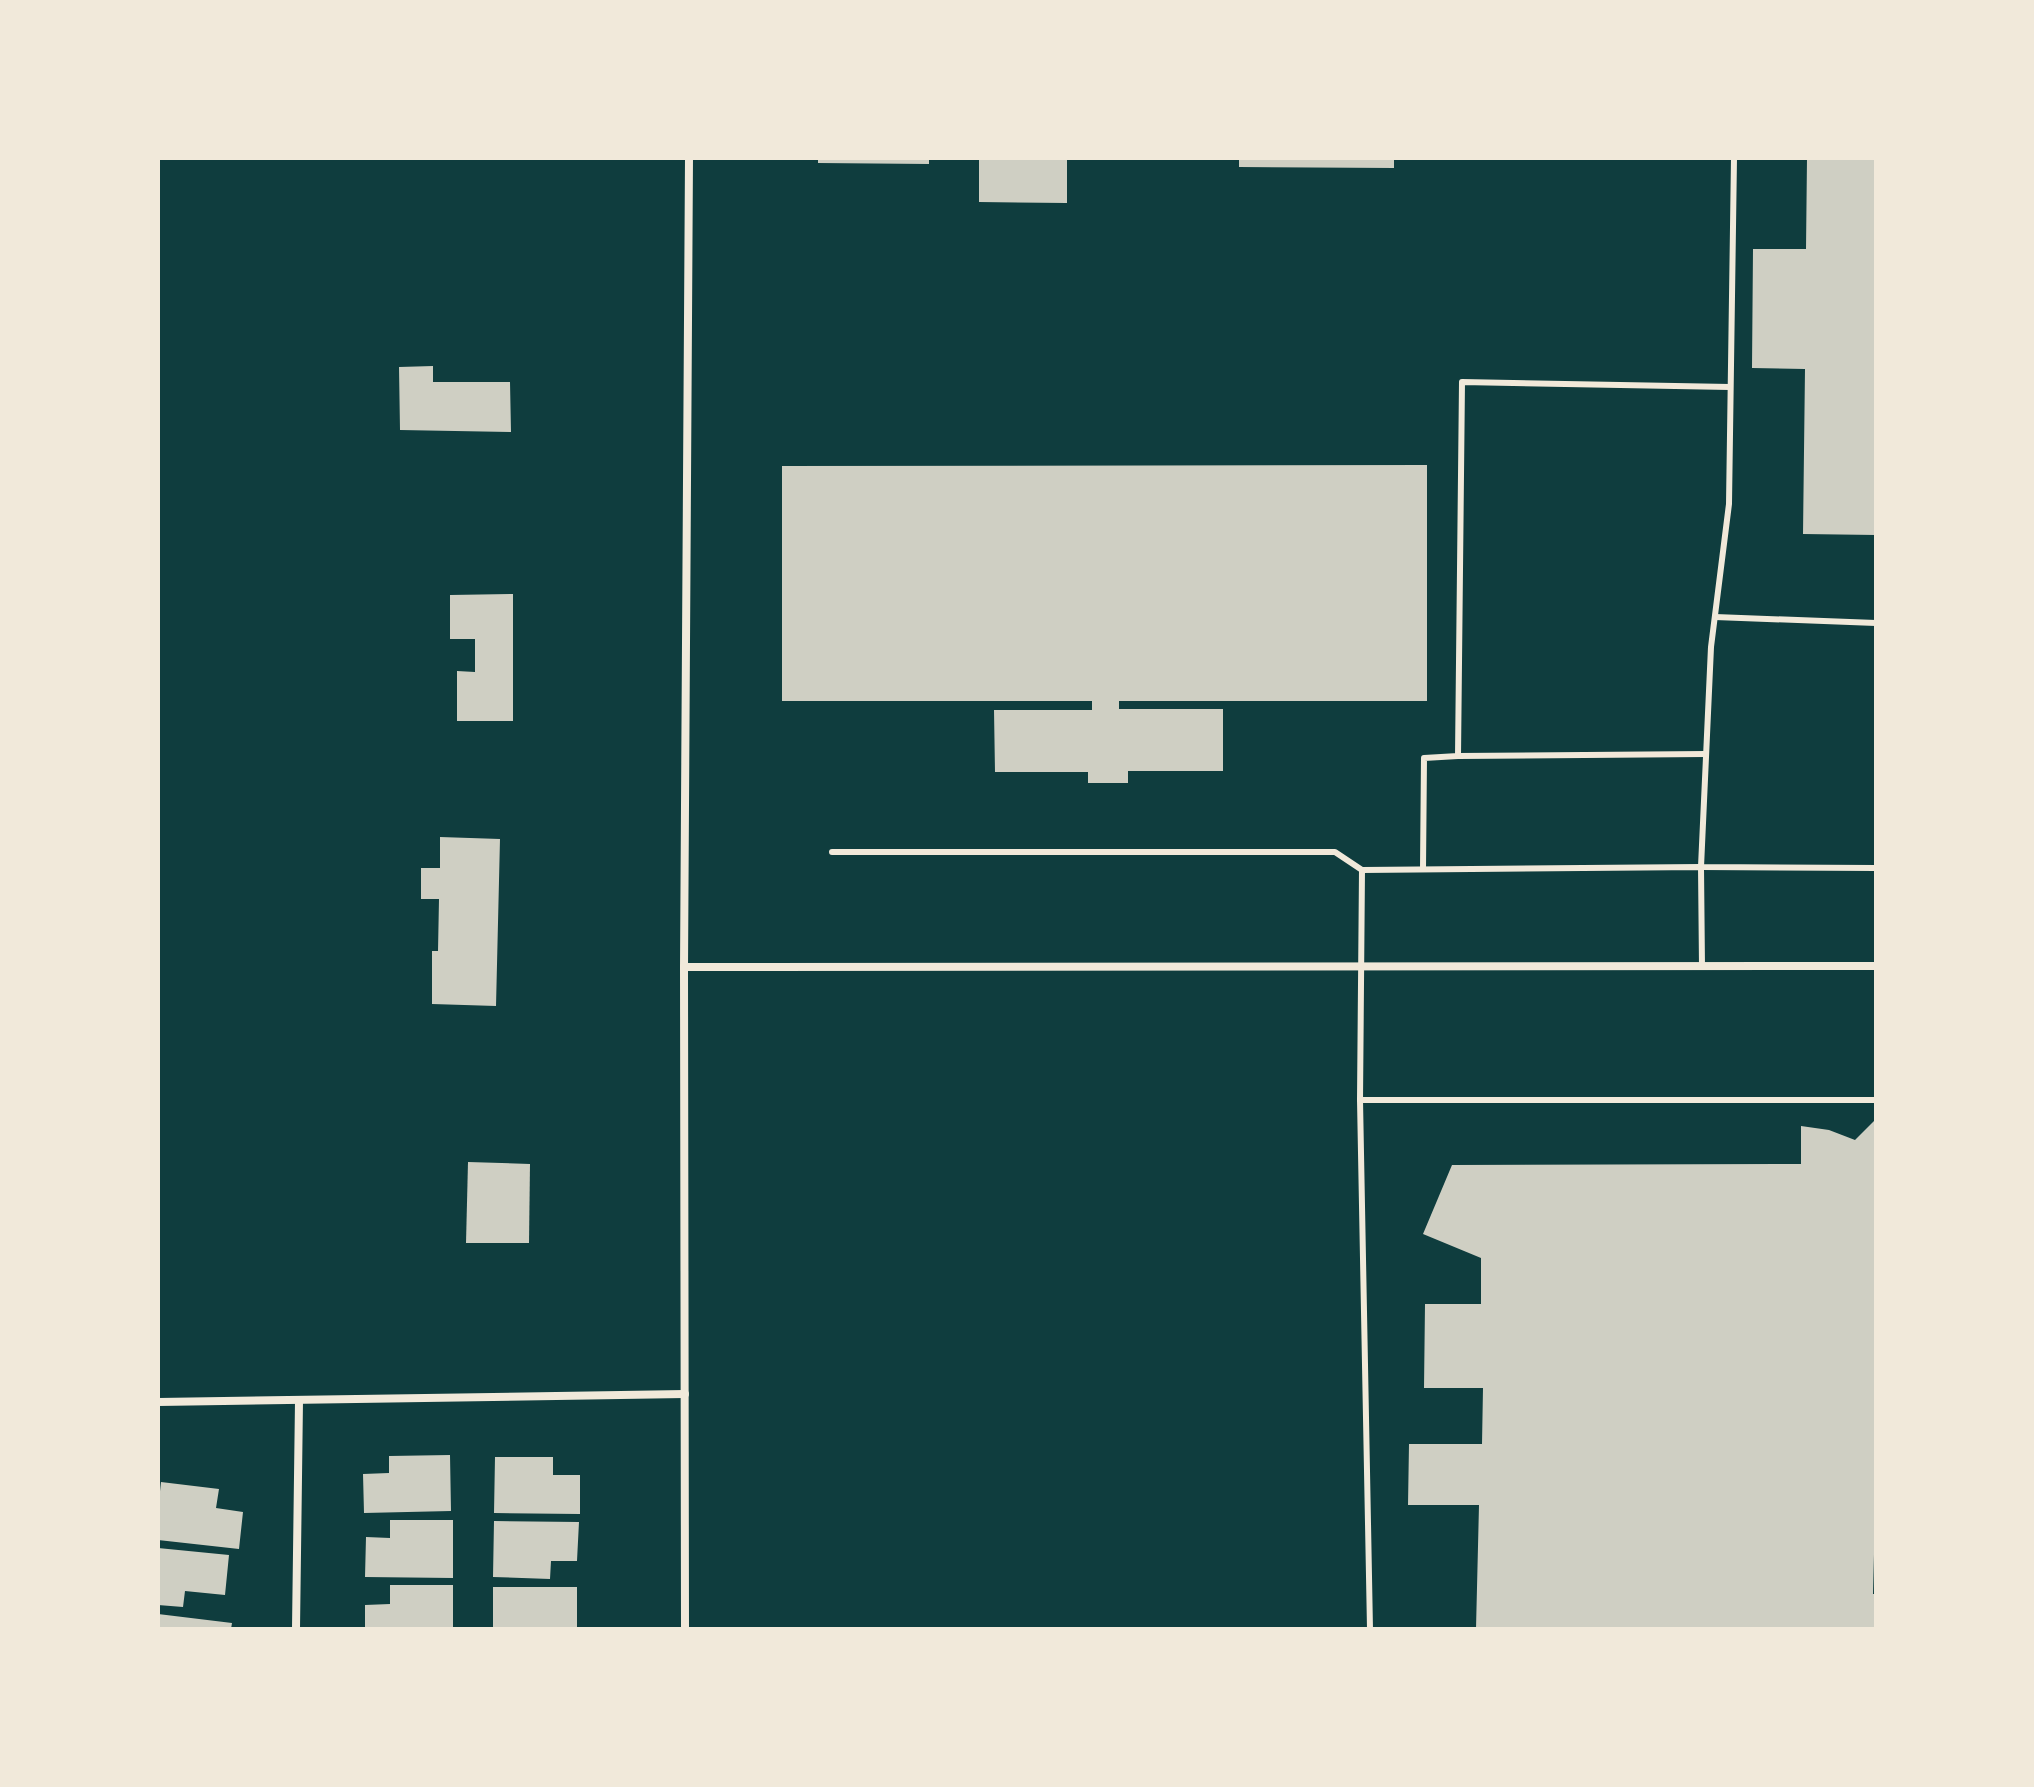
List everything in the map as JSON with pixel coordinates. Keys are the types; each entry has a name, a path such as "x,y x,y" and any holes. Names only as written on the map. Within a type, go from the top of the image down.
{"street":[{"path":"685,1629 684,967 689,158"},
{"path":"684,967 1876,966"},
{"path":"158,1402 685,1394"},
{"path":"296,1629 299,1401"}],"lane":[{"path":"1702,967 1701,867 1711,647 1729,504 1734,158"},
{"path":"1458,756 1462,382 1730,387"},
{"path":"1715,617 1876,623"},
{"path":"1423,869 1424,758 1706,754"},
{"path":"832,852 1335,852 1362,870 1876,868"},
{"path":"1362,870 1360,1100 1370,1629"},
{"path":"1360,1100 1876,1100"}],"building":[{"path":"818,158 929,158 929,164 818,163"},
{"path":"979,158 1067,158 1067,203 979,202"},
{"path":"1239,158 1394,158 1394,168 1239,167"},
{"path":"1807,158 1876,158 1876,535 1803,534 1805,369 1752,368 1753,249 1806,249"},
{"path":"433,366 433,382 510,382 511,432 400,430 399,367"},
{"path":"1427,465 1427,701 1119,701 1119,709 1223,709 1223,771 1128,771 1128,783 1088,783 1088,772 995,772 994,710 1092,710 1092,701 782,701 782,466"},
{"path":"513,594 513,721 457,721 457,671 475,672 475,639 450,639 450,595"},
{"path":"440,837 500,839 496,1006 432,1004 432,951 438,951 439,899 421,899 421,868 440,868"},
{"path":"1876,1119 1873,1594 1876,1594 1876,1629 1476,1629 1479,1505 1408,1505 1409,1444 1482,1444 1483,1388 1424,1388 1425,1304 1481,1304 1481,1258 1423,1234 1452,1165 1801,1164 1801,1126 1829,1130 1855,1140"},
{"path":"468,1162 530,1164 529,1243 466,1243"},
{"path":"450,1455 451,1511 364,1513 363,1474 389,1473 389,1456"},
{"path":"495,1457 553,1457 553,1475 580,1475 580,1514 494,1513"},
{"path":"161,1482 219,1489 216,1508 243,1512 239,1549 158,1540"},
{"path":"390,1520 453,1520 453,1578 365,1577 366,1537 390,1538"},
{"path":"494,1521 579,1522 577,1561 551,1561 550,1579 493,1577"},
{"path":"158,1548 229,1555 225,1595 185,1591 183,1607 158,1605"},
{"path":"390,1585 453,1585 453,1629 365,1629 365,1605 390,1604"},
{"path":"493,1587 577,1587 577,1629 493,1629"},
{"path":"158,1614 232,1623 231,1629 158,1629"}]}
